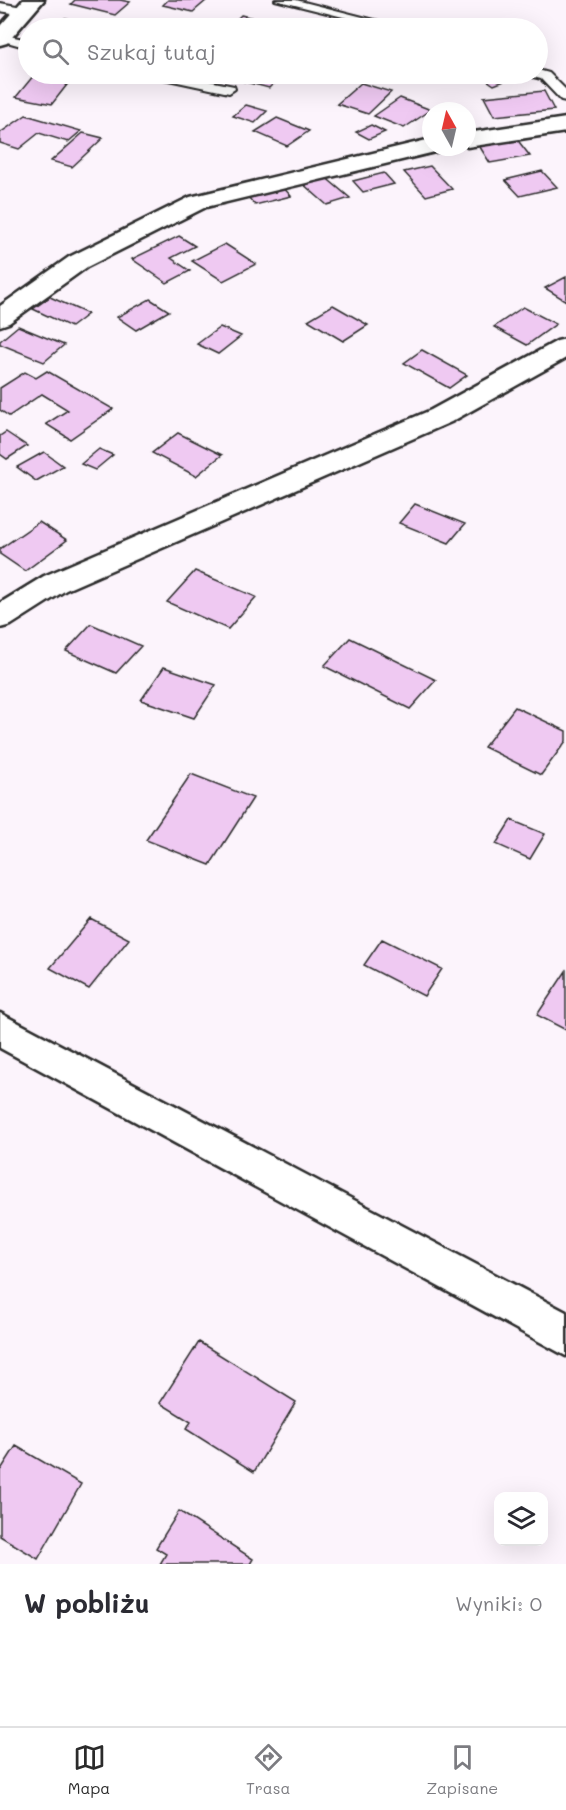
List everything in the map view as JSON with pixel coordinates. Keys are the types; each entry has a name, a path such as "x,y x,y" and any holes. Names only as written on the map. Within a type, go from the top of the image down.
{"street":[{"path":"18,18 29,6"},
{"path":"1,38 18,19"},
{"path":"476,139 566,125"},
{"path":"0,318 78,262 198,202 422,148"},
{"path":"0,617 55,583 441,416 566,347"},
{"path":"0,1029 566,1335"}],"lane":[{"path":"281,0 357,18"},
{"path":"0,7 29,6"},
{"path":"1,38 18,42"},
{"path":"548,79 566,97"},
{"path":"206,84 229,89"}],"building":[{"path":"75,0 130,2 115,15 71,4"},
{"path":"168,0 207,0 193,12 163,5"},
{"path":"241,15 254,18 238,18"},
{"path":"27,84 68,84 52,104 16,97"},
{"path":"254,84 273,84 269,88"},
{"path":"360,84 391,92 368,114 337,104"},
{"path":"544,91 554,110 494,116 484,97"},
{"path":"400,98 422,107 422,116 404,128 374,116"},
{"path":"246,105 267,111 255,123 233,116"},
{"path":"26,115 81,131 68,142 39,133 19,149 0,143 0,133"},
{"path":"277,118 309,131 287,146 255,132"},
{"path":"371,125 385,132 369,139 356,132"},
{"path":"83,133 103,138 72,167 51,161"},
{"path":"516,138 530,156 490,163 478,144"},
{"path":"430,166 452,189 426,196 404,172"},
{"path":"542,171 557,187 520,196 505,180"},
{"path":"384,173 394,184 363,192 353,181"},
{"path":"324,176 350,198 327,205 302,183"},
{"path":"281,185 291,196 255,205 246,195"},
{"path":"179,236 195,246 171,258 190,271 167,283 132,259"},
{"path":"225,244 256,264 223,281 192,261"},
{"path":"566,277 566,301 545,288"},
{"path":"50,297 88,314 71,327 33,309"},
{"path":"150,299 169,311 136,330 117,317"},
{"path":"333,305 368,325 343,341 308,320"},
{"path":"523,307 556,324 527,345 494,327"},
{"path":"18,326 64,345 44,362 0,344 0,341"},
{"path":"220,327 241,336 218,354 197,344"},
{"path":"422,350 467,375 449,388 404,363"},
{"path":"47,371 113,409 70,439 46,424 68,410 42,394 9,416 0,410 0,388 25,372 36,378"},
{"path":"6,432 27,446 7,459 0,454 0,436"},
{"path":"178,433 222,455 196,476 152,453"},
{"path":"99,449 113,455 95,470 81,464"},
{"path":"44,452 63,466 36,481 17,467"},
{"path":"415,504 465,524 449,543 399,523"},
{"path":"39,522 67,540 25,571 0,554 0,549"},
{"path":"195,571 256,597 228,629 167,602"},
{"path":"91,624 141,646 116,673 66,651"},
{"path":"350,638 436,680 410,709 324,666"},
{"path":"164,667 216,685 194,718 141,700"},
{"path":"515,707 566,731 566,741 541,775 484,747"},
{"path":"191,774 253,798 210,865 146,840"},
{"path":"511,820 545,834 530,859 496,844"},
{"path":"91,919 129,939 89,989 50,968"},
{"path":"382,939 442,969 424,996 364,965"},
{"path":"566,971 566,1030 537,1015"},
{"path":"199,1342 296,1402 254,1472 186,1429 191,1422 160,1403"},
{"path":"16,1446 81,1484 38,1559 0,1536 0,1471"},
{"path":"179,1511 253,1559 250,1564 160,1564 166,1554 156,1548"}]}
